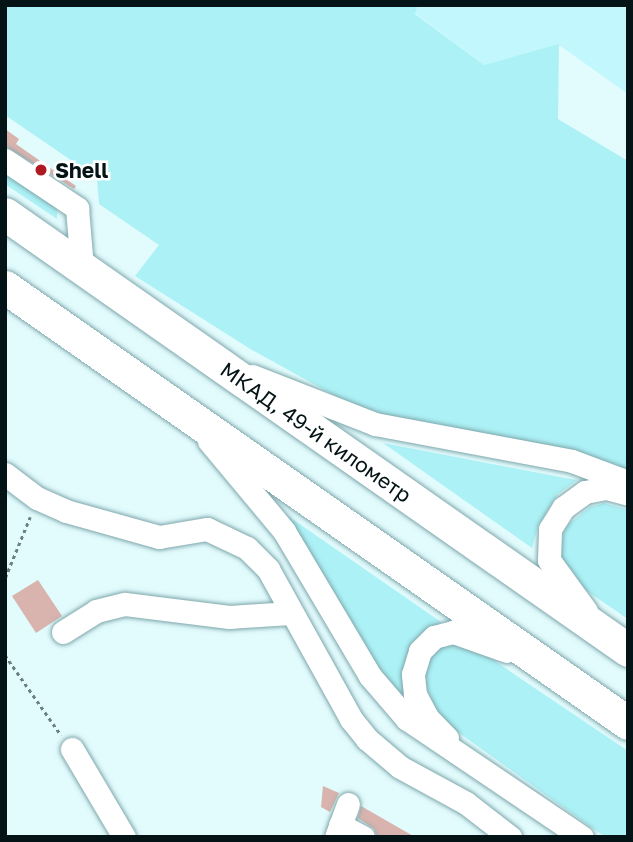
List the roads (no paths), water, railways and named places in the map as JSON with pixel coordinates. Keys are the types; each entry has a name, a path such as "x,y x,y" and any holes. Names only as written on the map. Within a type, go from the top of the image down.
{"highway":[{"name":"МКАД, 49-й километр","path":"5,214 616,641"},
{"path":"5,287 628,723"}],"street":[{"path":"5,160 77,208 82,268"},
{"path":"221,365 375,424 572,461 628,482"},
{"path":"184,412 284,531 385,696 416,727 461,753 582,837"},
{"path":"5,474 37,498 140,533 159,537 207,529 225,534 268,569 351,719 375,746 510,837"},
{"path":"616,641 552,566 547,542 558,514 579,495 606,488 628,494"},
{"path":"63,632 96,611 125,604 229,617 290,613"},
{"path":"461,753 427,717 415,694 415,659 428,641 445,633 467,634 563,677"},
{"path":"72,749 124,837"},
{"path":"342,822 363,837"}],"place":[{"name":"Shell","path":"41,170"}]}
